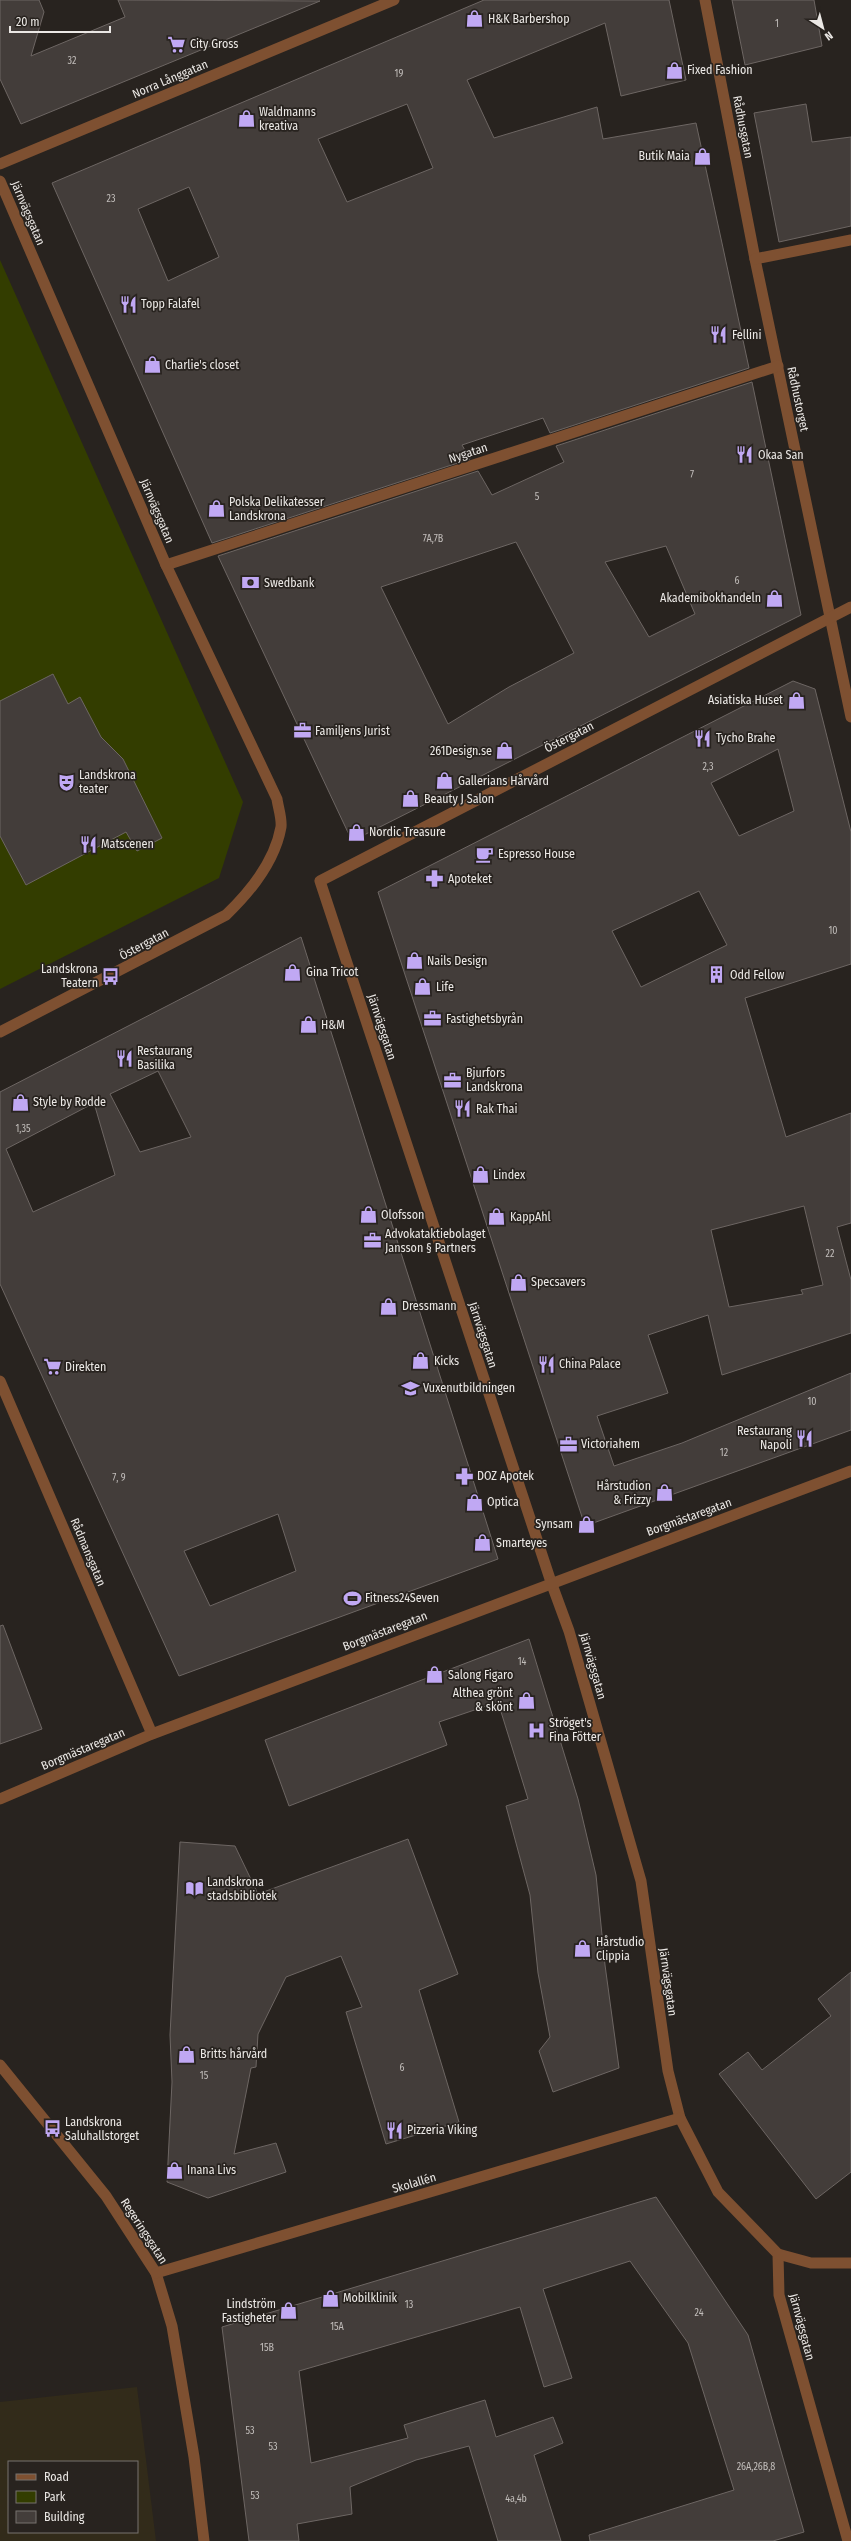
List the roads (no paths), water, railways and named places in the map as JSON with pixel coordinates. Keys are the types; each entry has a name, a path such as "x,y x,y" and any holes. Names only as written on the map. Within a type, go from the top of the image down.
{"street":[{"name":"Norra Långgatan","path":"0,164 394,0"},
{"name":"Rådhusgatan","path":"705,0 755,259"},
{"name":"Järnvägsgatan","path":"0,181 166,565 277,799 281,825 274,850"},
{"path":"755,259 851,240"},
{"name":"Rådhustorget","path":"755,259 851,717"},
{"name":"Nygatan","path":"166,565 778,366"},
{"path":"830,617 851,608"},
{"name":"Östergatan","path":"320,881 830,617"},
{"name":"Östergatan","path":"0,1032 226,915 248,894 274,850"},
{"name":"Järnvägsgatan","path":"320,881 551,1582 569,1631 641,1881 668,2071 680,2118 718,2192 778,2254 779,2295 848,2541"},
{"name":"Rådmansgatan","path":"0,1381 152,1734"},
{"name":"Borgmästaregatan","path":"0,1799 152,1734 551,1582 851,1471"},
{"name":"Regeringsgatan","path":"0,2065 106,2196 156,2273 172,2326 194,2457 204,2541"},
{"name":"Skolallén","path":"156,2273 680,2118"},
{"path":"778,2254 810,2263 851,2263"}],"place":[{"name":"H&K Barbershop","path":"475,19"},
{"name":"City Gross","path":"177,44"},
{"name":"Fixed Fashion","path":"674,70"},
{"name":"Waldmanns kreativa","path":"246,119"},
{"name":"Butik Maia","path":"703,156"},
{"name":"Topp Falafel","path":"128,304"},
{"name":"Fellini","path":"719,335"},
{"name":"Charlie's closet","path":"152,365"},
{"name":"Okaa San","path":"745,455"},
{"name":"Polska Delikatesser Landskrona","path":"216,509"},
{"name":"Swedbank","path":"251,583"},
{"name":"Akademibokhandeln","path":"774,598"},
{"name":"Asiatiska Huset","path":"796,700"},
{"name":"Familjens Jurist","path":"302,731"},
{"name":"Tycho Brahe","path":"703,738"},
{"name":"261Design.se","path":"505,751"},
{"name":"Gallerians Hårvård","path":"445,781"},
{"name":"Landskrona teater","path":"66,782"},
{"name":"Beauty J Salon","path":"411,799"},
{"name":"Nordic Treasure","path":"356,832"},
{"name":"Matscenen","path":"88,844"},
{"name":"Espresso House","path":"485,854"},
{"name":"Apoteket","path":"435,879"},
{"name":"Nails Design","path":"414,961"},
{"name":"Gina Tricot","path":"293,972"},
{"name":"Odd Fellow","path":"717,975"},
{"name":"Landskrona Teatern","path":"111,976"},
{"name":"Life","path":"423,987"},
{"name":"Fastighetsbyrån","path":"433,1019"},
{"name":"H&M","path":"308,1025"},
{"name":"Restaurang Basilika","path":"124,1058"},
{"name":"Bjurfors Landskrona","path":"453,1080"},
{"name":"Style by Rodde","path":"20,1102"},
{"name":"Rak Thai","path":"463,1109"},
{"name":"Lindex","path":"480,1175"},
{"name":"Olofsson","path":"368,1215"},
{"name":"KappAhl","path":"497,1217"},
{"name":"Advokataktiebolaget Jansson § Partners","path":"372,1241"},
{"name":"Specsavers","path":"518,1282"},
{"name":"Dressmann","path":"389,1306"},
{"name":"Kicks","path":"421,1361"},
{"name":"China Palace","path":"546,1364"},
{"name":"Direkten","path":"52,1367"},
{"name":"Vuxenutbildningen","path":"410,1388"},
{"name":"Restaurang Napoli","path":"805,1438"},
{"name":"Victoriahem","path":"568,1444"},
{"name":"DOZ Apotek","path":"464,1476"},
{"name":"Hårstudion & Frizzy","path":"664,1493"},
{"name":"Optica","path":"474,1502"},
{"name":"Synsam","path":"586,1524"},
{"name":"Smarteyes","path":"483,1543"},
{"name":"Fitness24Seven","path":"352,1598"},
{"name":"Salong Figaro","path":"435,1675"},
{"name":"Althea grönt & skönt","path":"526,1700"},
{"name":"Ströget's Fina Fötter","path":"536,1730"},
{"name":"Landskrona stadsbibliotek","path":"194,1889"},
{"name":"Hårstudio Clippia","path":"583,1949"},
{"name":"Britts hårvård","path":"187,2054"},
{"name":"Landskrona Saluhallstorget","path":"52,2129"},
{"name":"Pizzeria Viking","path":"394,2130"},
{"name":"Inana Livs","path":"174,2170"},
{"name":"Mobilklinik","path":"330,2298"},
{"name":"Lindström Fastigheter","path":"289,2311"}]}
